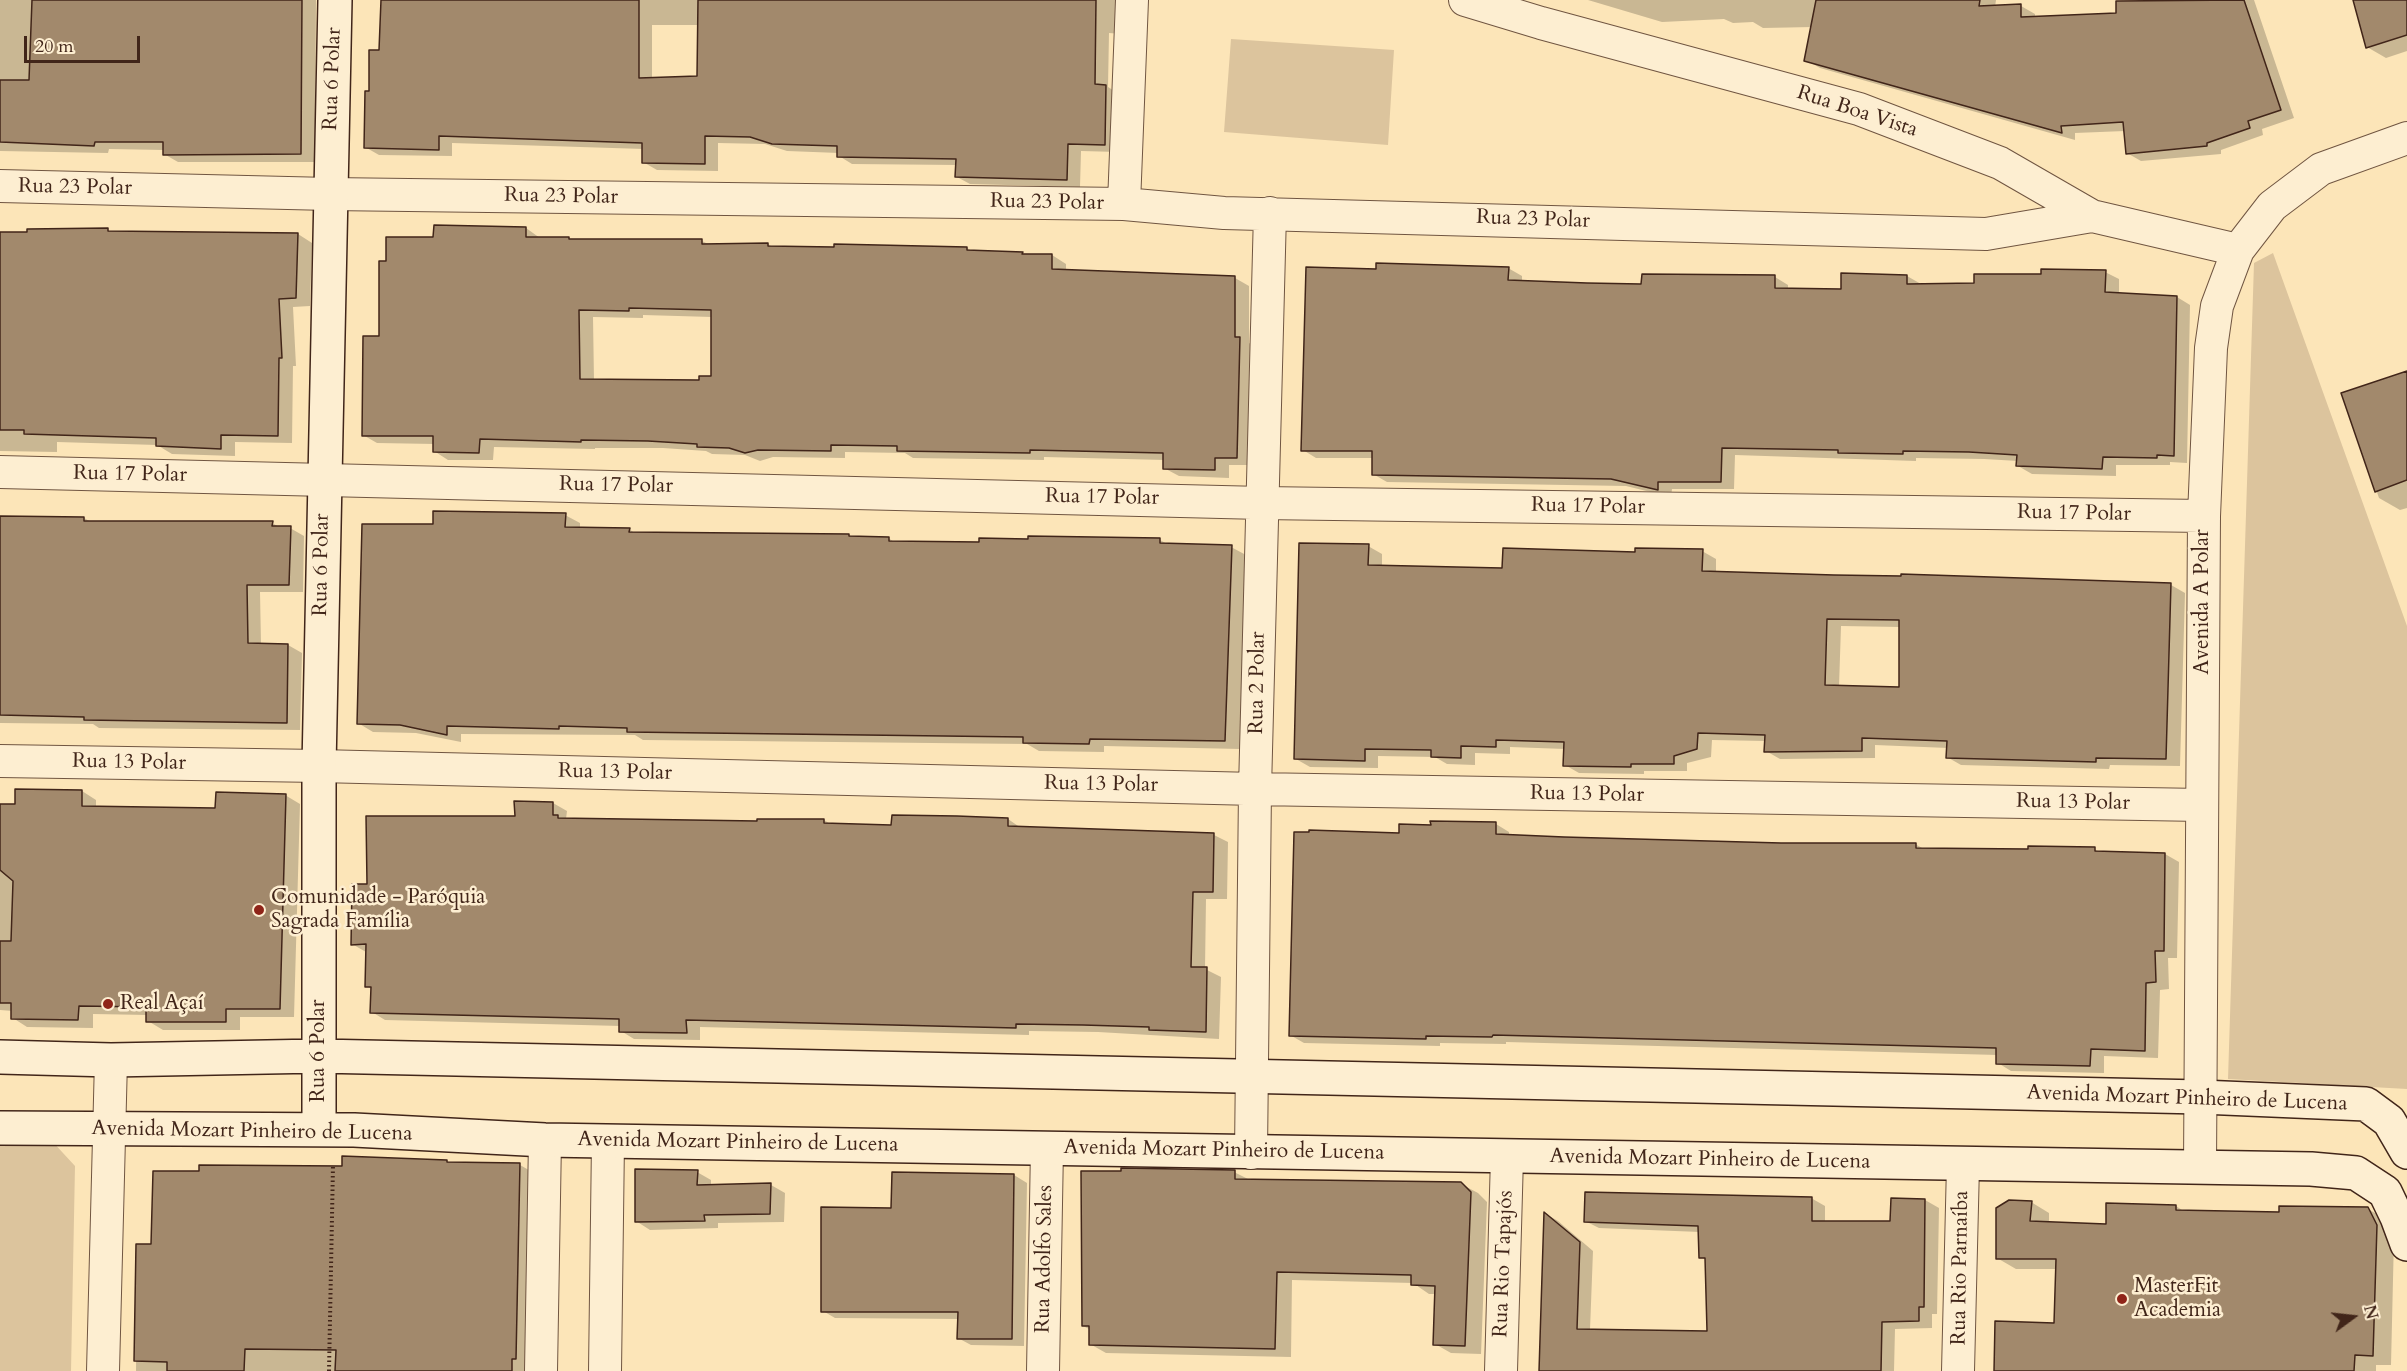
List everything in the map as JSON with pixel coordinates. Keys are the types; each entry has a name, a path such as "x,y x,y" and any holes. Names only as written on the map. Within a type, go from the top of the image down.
{"main road":[{"name":"Rua 6 Polar","path":"326,1130 319,1056 319,766 323,478 335,0"},
{"name":"Avenida Mozart Pinheiro de Lucena","path":"0,1057 111,1060 319,1056 2201,1097 2366,1104 2390,1121 2407,1152"},
{"name":"Avenida Mozart Pinheiro de Lucena","path":"0,1128 326,1130 545,1140 2311,1169 2356,1173 2385,1192 2407,1244"}],"street":[{"path":"1124,204 1132,0"},
{"name":"Rua Boa Vista","path":"1465,0 1541,23 1859,109 2000,163 2092,216 2238,250"},
{"name":"Avenida A Polar","path":"2200,1166 2204,516 2212,338 2217,306 2238,250 2272,206 2321,169 2407,138"},
{"name":"Rua 23 Polar","path":"0,186 329,194 1124,204 1224,213 1986,234 2092,216"},
{"name":"Rua 2 Polar","path":"1251,1153 1255,789 1270,213"},
{"name":"Rua 17 Polar","path":"0,472 323,478 1262,503 2204,516"},
{"name":"Rua 13 Polar","path":"0,761 319,766 1255,789 2202,805"},
{"path":"104,1371 111,1060"},
{"path":"541,1371 545,1140"},
{"path":"604,1371 608,1141"},
{"name":"Rua Adolfo Sales","path":"1043,1371 1047,1148"},
{"name":"Rua Rio Tapajós","path":"1502,1371 1507,1157"},
{"name":"Rua Rio Parnaíba","path":"1958,1371 1963,1165"}],"path":[{"name":"Rua 6 Polar","path":"326,1130 329,1371"}],"shaded area":[{"path":"1231,39 1394,50 1388,145 1224,132"},
{"path":"2273,253 2407,626 2407,1089 2228,1079 2254,263"},
{"path":"0,1139 51,1140 75,1166 71,1371 0,1371"}],"building":[{"path":"32,0 302,0 301,154 163,155 163,142 95,142 94,146 0,142 0,80 29,80"},
{"path":"381,0 639,0 639,78 697,76 698,0 1096,0 1095,84 1106,85 1105,145 1068,144 1067,180 955,177 956,159 837,157 837,146 772,144 750,137 705,136 705,164 642,163 642,143 439,136 439,150 364,148 365,91 369,91 369,50 379,50"},
{"path":"1816,0 1980,0 1979,6 2021,4 2021,17 2116,13 2116,1 2244,0 2281,110 2248,121 2250,128 2207,143 2207,146 2126,154 2123,122 2061,126 2062,133 1804,61"},
{"path":"2353,0 2407,0 2407,35 2366,48"},
{"path":"434,225 526,227 526,237 569,237 569,239 702,239 702,244 768,243 768,246 834,247 834,244 967,247 967,250 1052,254 1052,269 1235,276 1235,337 1240,337 1237,458 1215,458 1215,470 1163,469 1163,453 1030,450 1030,453 897,451 897,446 831,445 831,451 758,450 745,453 729,448 697,447 697,444 648,441 480,439 479,453 433,452 433,436 362,436 363,336 379,336 379,261 386,261 386,237 433,237","holes":["629,308 711,310 711,376 699,376 699,380 580,379 579,310 629,311"]},
{"path":"108,228 108,231 298,233 296,298 279,299 282,358 279,358 278,436 221,435 221,449 156,446 156,438 24,434 24,430 0,430 0,232 27,232 27,229"},
{"path":"1376,263 1509,267 1508,280 1587,283 1641,284 1642,274 1775,275 1775,288 1841,289 1841,273 1907,275 1907,284 1974,283 1974,274 2041,274 2041,269 2106,270 2105,292 2177,296 2174,456 2103,457 2102,469 2016,466 2017,455 1969,452 1838,453 1838,450 1722,448 1721,482 1658,482 1658,490 1611,479 1372,475 1372,451 1301,451 1306,267 1376,269"},
{"path":"2407,371 2407,480 2375,492 2341,393"},
{"path":"433,511 566,513 565,527 630,528 629,532 849,534 849,536 889,537 889,541 979,542 979,538 1028,539 1028,536 1160,538 1160,543 1232,545 1225,741 1090,739 1089,744 1023,743 1023,737 627,732 627,728 559,726 559,729 447,726 447,735 400,725 357,724 362,524 433,524"},
{"path":"0,516 84,517 84,521 273,521 272,526 291,526 289,585 247,585 248,643 288,644 287,723 84,720 84,717 0,715"},
{"path":"1299,543 1369,544 1368,565 1502,568 1503,548 1635,552 1635,548 1703,549 1702,571 1834,575 1901,576 1901,574 2171,583 2166,759 2096,758 2096,762 1946,758 1947,741 1862,738 1862,751 1764,752 1765,735 1698,733 1697,749 1674,756 1674,764 1631,764 1631,767 1563,766 1564,742 1496,740 1496,747 1461,746 1461,758 1431,757 1431,750 1365,749 1365,761 1294,759","holes":["1827,619 1899,620 1899,687 1825,685"]},
{"path":"15,789 82,790 82,806 215,808 216,792 286,794 280,1009 226,1009 226,1022 146,1022 146,1007 79,1006 78,1020 11,1019 11,1003 0,1003 0,941 11,941 13,881 0,870 0,804 15,804"},
{"path":"514,801 553,802 553,815 558,815 558,818 757,821 757,819 824,819 824,823 891,825 892,815 957,816 1008,818 1008,826 1214,833 1213,892 1193,892 1191,967 1207,967 1206,1032 1083,1025 1016,1024 1016,1028 686,1020 687,1033 619,1032 619,1019 370,1013 371,987 365,987 366,944 351,945 352,884 367,884 366,816 515,816"},
{"path":"1430,821 1496,822 1496,834 1564,837 1781,843 1916,843 1916,848 2095,847 2095,851 2165,853 2164,951 2155,951 2156,982 2146,983 2145,1051 2091,1049 2090,1066 1996,1064 1996,1048 1493,1035 1492,1037 1426,1036 1426,1039 1289,1036 1294,832 1309,832 1309,830 1399,833 1399,824 1431,825"},
{"path":"342,1156 447,1160 447,1162 520,1163 516,1359 512,1359 512,1371 335,1371 336,1350 245,1349 244,1371 167,1371 167,1362 134,1361 136,1244 151,1244 153,1171 199,1171 199,1165 342,1166"},
{"path":"1121,1168 1235,1170 1235,1179 1461,1182 1471,1192 1465,1346 1433,1345 1435,1286 1411,1285 1411,1275 1277,1272 1275,1349 1089,1345 1089,1326 1082,1326 1081,1171 1121,1171"},
{"path":"635,1169 698,1170 697,1185 771,1183 770,1214 704,1215 705,1221 635,1222"},
{"path":"892,1172 1014,1174 1012,1339 957,1339 958,1312 821,1312 821,1207 891,1208"},
{"path":"1585,1192 1812,1197 1812,1221 1890,1221 1891,1198 1925,1199 1924,1307 1919,1307 1919,1321 1882,1322 1881,1371 1539,1371 1544,1212 1580,1242 1577,1329 1707,1331 1705,1258 1699,1258 1698,1226 1584,1222"},
{"path":"2009,1200 2032,1201 2030,1221 2106,1224 2106,1203 2176,1205 2176,1210 2279,1212 2279,1206 2368,1207 2377,1225 2373,1356 2355,1355 2354,1371 1994,1371 1995,1321 2054,1323 2056,1259 1996,1259 1996,1208"}],"place":[{"name":"Comunidade - Paróquia Sagrada Família","path":"259,910"},
{"name":"Real Açaí","path":"108,1004"},
{"name":"MasterFit Academia","path":"2122,1299"}]}
